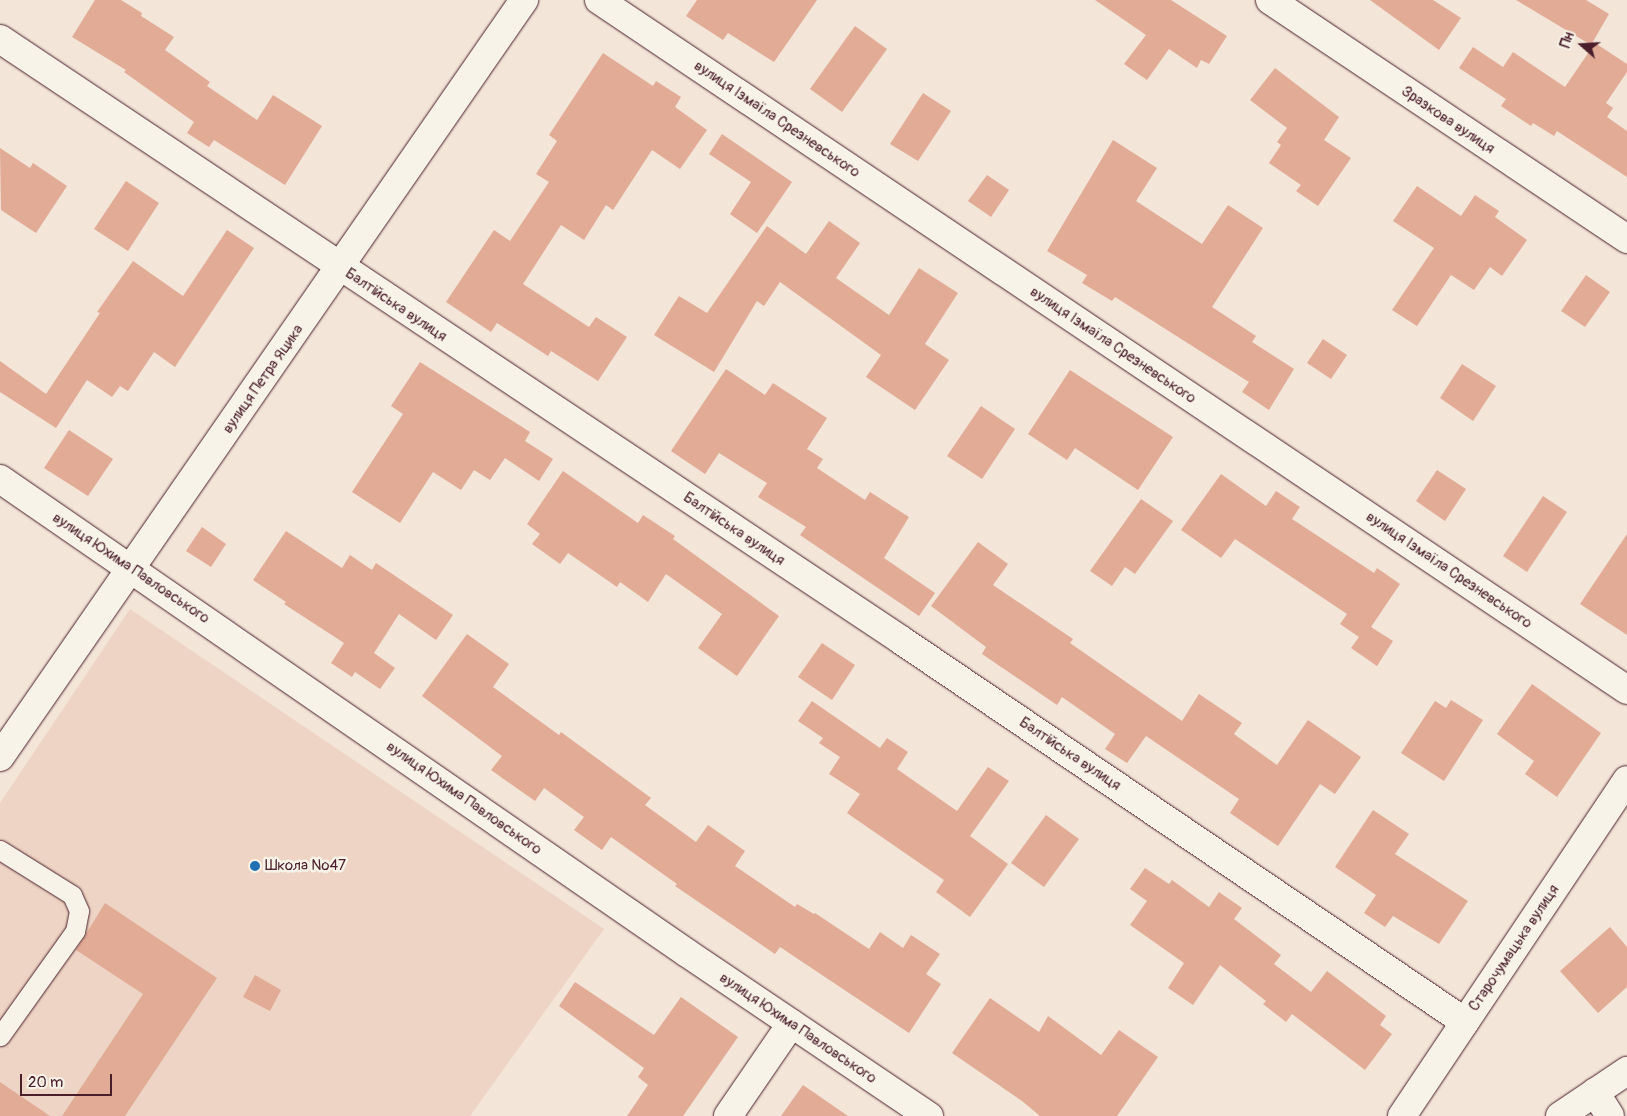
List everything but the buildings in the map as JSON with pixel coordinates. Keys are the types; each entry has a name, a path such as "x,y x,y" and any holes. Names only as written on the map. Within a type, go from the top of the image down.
{"street":[{"name":"вулиця Петра Яцика","path":"0,757 524,0"},
{"name":"вулиця Ізмаїла Срезневського","path":"599,0 1627,690"},
{"name":"Зразкова вулиця","path":"1270,0 1627,239"},
{"name":"Балтійська вулиця","path":"0,39 340,268 901,640 1464,1022"},
{"name":"вулиця Юхима Павловського","path":"0,479 132,568 791,1024 930,1116"},
{"name":"Старочумацька вулиця","path":"1402,1116 1627,780"},
{"path":"728,1116 791,1024"},
{"path":"1560,1116 1627,1070"},
{"path":"1595,1092 1610,1116"}],"lane":[{"path":"0,850 72,895 79,912 75,931 0,1036"}],"shaded area":[{"name":"Школа №47","path":"130,609 604,929 470,1116 0,1116 0,803"}],"place":[{"name":"Школа №47","path":"255,866"}]}
